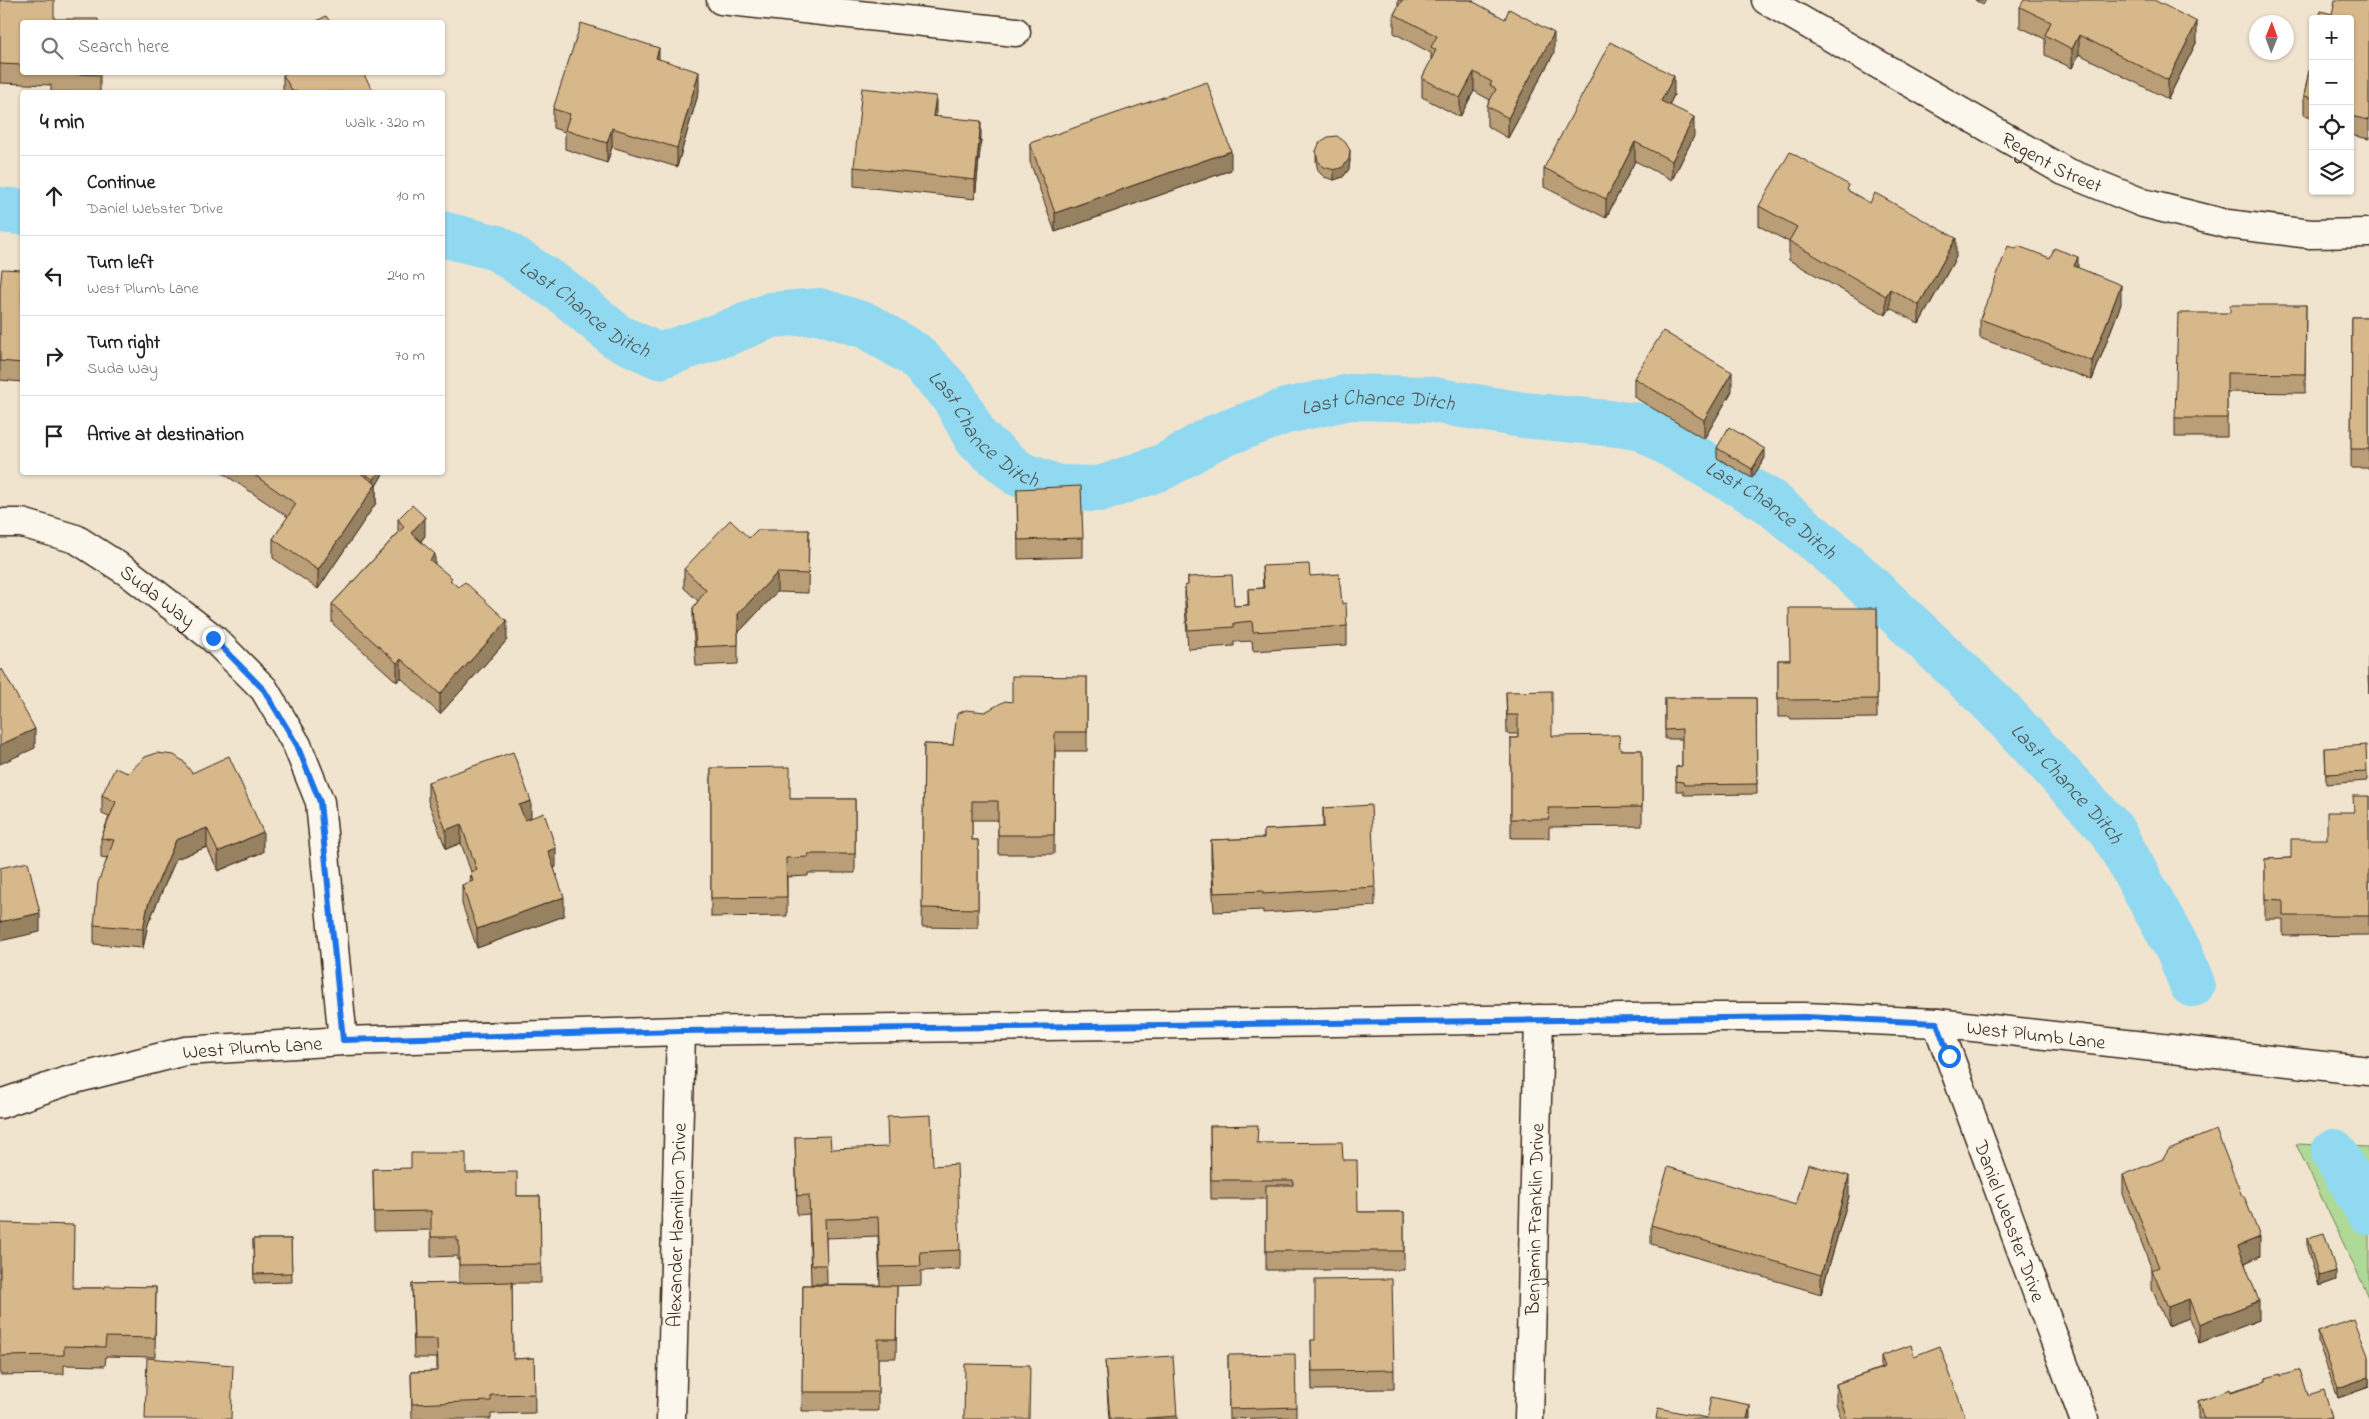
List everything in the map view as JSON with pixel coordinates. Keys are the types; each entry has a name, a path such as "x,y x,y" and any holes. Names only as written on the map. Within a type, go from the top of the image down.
{"street":[{"path":"721,0 1016,32"},
{"name":"Regent Street","path":"1766,0 2064,171 2143,203 2227,224 2310,234 2369,233"},
{"name":"Suda Way","path":"0,523 22,523 76,539 130,573 213,638 264,690 297,745 320,802 343,1040"},
{"name":"West Plumb Lane","path":"0,1104 66,1081 185,1051 343,1040 681,1031 1539,1019 1805,1017 1937,1023 2369,1071"},
{"name":"Benjamin Franklin Drive","path":"1529,1419 1539,1019"},
{"name":"Daniel Webster Drive","path":"1937,1023 2084,1419"},
{"name":"Alexander Hamilton Drive","path":"670,1419 681,1031"}],"green space":[{"path":"2296,1144 2369,1147 2369,1297"}],"building":[{"path":"0,0 54,0 54,19 98,19 20,20 20,65 0,64"},
{"path":"1402,0 1472,0 1505,19 1509,9 1554,33 1508,118 1487,106 1496,89 1490,85 1492,82 1474,72 1460,98 1422,78 1436,50 1431,47 1437,36 1394,14"},
{"path":"2024,0 2154,0 2197,22 2168,80 2079,35 2072,49 2045,35 2051,22 2020,7"},
{"path":"2335,0 2369,0 2369,120 2354,117 2354,15 2320,15 2321,11 2332,14"},
{"path":"326,16 329,20 319,20"},
{"path":"581,23 659,48 656,58 699,72 677,148 612,128 607,143 565,130 570,114 553,109"},
{"path":"1610,42 1674,76 1661,101 1694,117 1672,161 1635,142 1606,199 1544,168"},
{"path":"2309,71 2309,97 2304,96"},
{"path":"283,75 364,75 373,90 292,90"},
{"path":"1207,82 1231,151 1055,213 1030,143"},
{"path":"862,88 936,96 933,116 981,121 975,180 854,167"},
{"path":"1337,136 1345,142 1350,150 1349,159 1343,167 1334,170 1324,167 1318,161 1316,151 1320,142 1328,137"},
{"path":"1790,152 1849,185 1847,190 1870,203 1875,193 1956,238 1919,305 1890,289 1886,296 1789,241 1797,227 1759,206"},
{"path":"2008,246 2016,249 2018,246 2050,258 2054,248 2078,257 2074,266 2121,285 2092,361 1980,319"},
{"path":"2,269 20,270 20,363 0,361 0,290"},
{"path":"2230,305 2306,305 2305,374 2227,373 2227,418 2175,418 2178,313 2230,313"},
{"path":"2352,317 2369,317 2369,449 2351,449"},
{"path":"1663,331 1732,372 1704,420 1634,378"},
{"path":"1729,427 1765,449 1752,469 1717,448"},
{"path":"254,475 363,475 376,484 318,570 273,539 296,504"},
{"path":"367,475 376,475 374,480"},
{"path":"1081,486 1083,538 1018,540 1017,489"},
{"path":"412,505 425,517 411,533 435,554 430,560 452,578 450,580 458,587 465,582 507,621 440,694 401,659 397,663 332,604 404,527 398,519"},
{"path":"730,520 749,538 757,530 809,530 808,574 777,573 738,614 738,645 696,647 693,608 706,590 684,569"},
{"path":"1309,564 1310,576 1339,574 1342,604 1346,603 1347,626 1253,632 1252,621 1234,623 1234,627 1188,630 1185,586 1188,585 1188,577 1232,575 1234,606 1249,605 1248,589 1264,588 1262,566"},
{"path":"1789,608 1877,608 1877,699 1790,700 1790,698 1778,698 1778,660 1790,660"},
{"path":"2,669 35,729 0,745 0,670"},
{"path":"1012,676 1087,677 1087,732 1055,732 1054,835 998,835 998,801 972,801 972,840 978,840 978,909 922,908 924,744 953,745 957,714 966,710 985,712 1005,701 1012,702"},
{"path":"1552,691 1552,736 1619,735 1620,750 1642,750 1642,807 1548,808 1549,819 1511,819 1511,738 1518,738 1518,715 1507,715 1506,692"},
{"path":"1665,698 1756,698 1757,784 1684,785 1683,782 1676,781 1676,767 1682,766 1682,729 1665,730"},
{"path":"2366,745 2367,772 2326,774 2325,748"},
{"path":"513,752 531,801 519,805 525,820 544,813 556,848 548,851 564,897 477,929 462,885 473,881 470,872 477,870 461,824 446,830 428,782"},
{"path":"157,753 174,755 183,761 192,773 229,756 263,832 218,852 207,828 176,840 148,905 143,929 94,925 98,883 114,840 101,838 116,802 102,795 115,768 128,773 145,757"},
{"path":"790,767 790,799 855,799 855,854 808,854 808,857 786,858 787,897 711,898 711,768"},
{"path":"2353,796 2369,796 2369,916 2283,916 2283,900 2265,899 2265,859 2291,858 2291,839 2327,839 2327,812 2354,812"},
{"path":"1371,805 1375,887 1263,894 1263,891 1214,893 1211,840 1264,838 1264,830 1324,827 1323,808"},
{"path":"28,862 40,913 0,922 0,868"},
{"path":"931,1115 933,1166 957,1164 960,1250 920,1252 921,1266 880,1267 878,1217 825,1219 827,1265 811,1265 809,1195 797,1196 795,1137 830,1136 831,1149 888,1147 887,1117"},
{"path":"1258,1125 1257,1143 1342,1142 1343,1160 1357,1160 1358,1212 1404,1212 1404,1251 1266,1251 1266,1185 1293,1185 1293,1180 1211,1180 1210,1126"},
{"path":"2216,1130 2260,1237 2238,1246 2259,1301 2199,1324 2189,1299 2168,1307 2152,1270 2159,1267 2123,1175 2163,1159 2169,1149"},
{"path":"411,1153 466,1153 466,1173 517,1172 517,1196 540,1196 541,1264 459,1265 459,1241 457,1241 457,1237 431,1237 431,1211 374,1212 373,1169 411,1168"},
{"path":"1808,1164 1849,1176 1821,1275 1651,1225 1668,1167 1796,1205"},
{"path":"0,1223 74,1225 73,1288 105,1288 105,1286 156,1287 155,1338 106,1337 105,1347 64,1346 64,1355 0,1356"},
{"path":"2324,1233 2336,1271 2319,1276 2307,1238"},
{"path":"253,1239 291,1239 292,1273 254,1274"},
{"path":"1392,1279 1394,1370 1312,1371 1311,1340 1315,1340 1315,1280"},
{"path":"512,1282 513,1359 534,1358 535,1394 491,1395 491,1401 412,1404 411,1372 438,1371 437,1339 414,1339 412,1284"},
{"path":"803,1285 897,1286 896,1339 878,1339 878,1392 802,1392"},
{"path":"2354,1319 2369,1357 2369,1377 2338,1388 2318,1332"},
{"path":"1911,1345 1914,1356 1940,1346 1966,1419 1847,1419 1836,1384 1885,1367 1881,1356"},
{"path":"1295,1354 1296,1407 1229,1409 1228,1355"},
{"path":"1173,1356 1177,1416 1110,1419 1105,1360"},
{"path":"147,1358 233,1365 231,1419 145,1419"},
{"path":"965,1364 1030,1365 1029,1419 964,1419"},
{"path":"2300,1370 2308,1395 2324,1390 2332,1418 2204,1419 2198,1401 2230,1389 2231,1392 2266,1381 2266,1378"},
{"path":"1711,1397 1750,1405 1747,1419 1656,1419 1658,1408 1707,1418"}],"waterway":[{"name":"Last Chance Ditch","path":"0,210 20,212"},
{"name":"Last Chance Ditch","path":"445,235 497,248 564,292 616,336 659,356 727,333 771,315 819,311 867,326 915,355 953,395 977,439 1019,474 1058,488 1101,489 1165,466 1213,438 1286,411 1350,397 1427,399 1523,415 1639,426 1769,501 1845,564 1992,702 2111,829 2180,953 2192,984"},
{"name":"Last Chance Ditch","path":"2334,1152 2369,1212"}],"route":[{"path":"213,638 264,690 297,745 320,802 343,1040 681,1031 1805,1017 1937,1023 1949,1056"}]}
